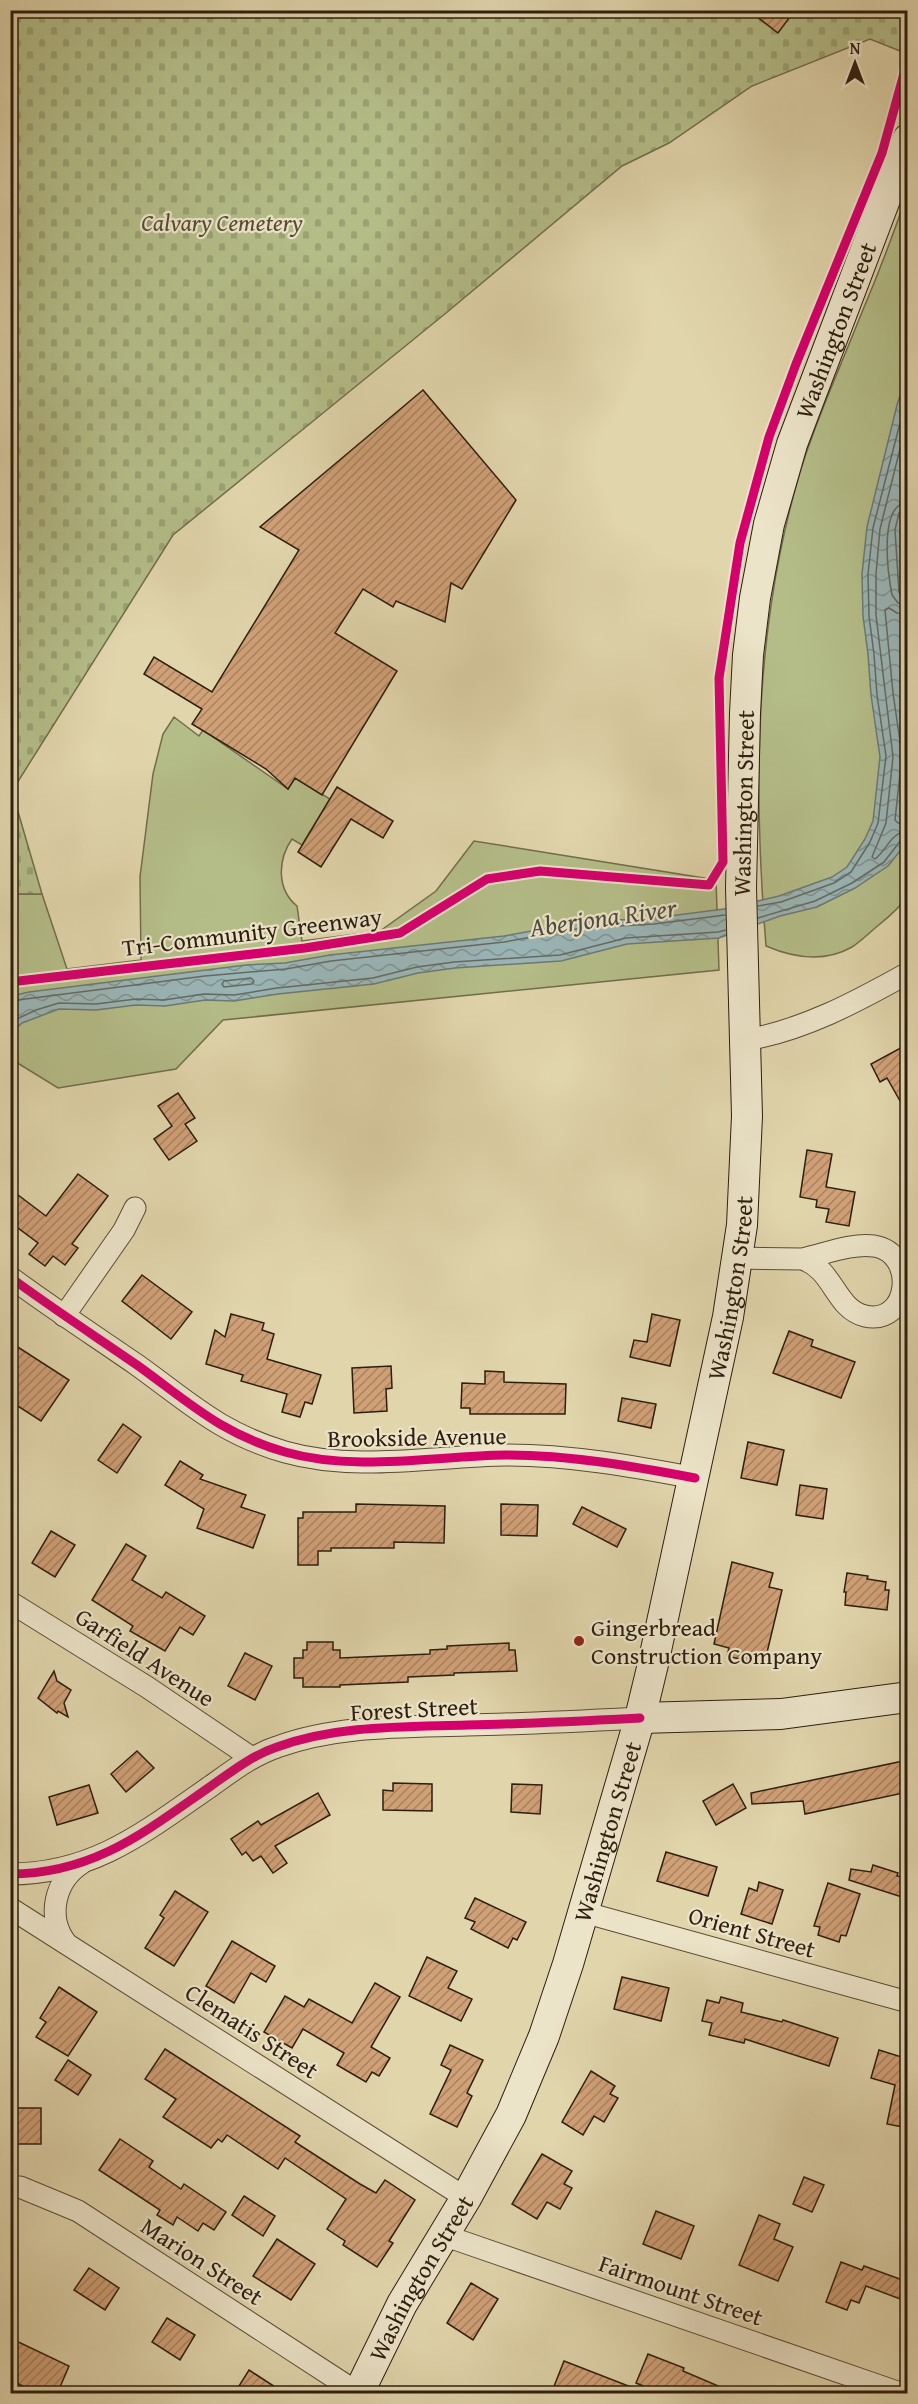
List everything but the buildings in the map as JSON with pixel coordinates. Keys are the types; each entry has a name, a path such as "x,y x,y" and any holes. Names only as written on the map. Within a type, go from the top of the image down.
{"main road":[{"name":"Washington Street","path":"358,2393 402,2304 466,2198 511,2115 544,2036 640,1718 695,1478 728,1317 737,1258 747,1152 741,888 748,655 763,548 795,435 908,139"},
{"name":"Forest Street","path":"640,1718 781,1714 908,1697"}],"street":[{"path":"746,1040 782,1033 817,1020 908,973"},
{"path":"64,1316 124,1230 135,1208"},
{"path":"737,1258 802,1259 868,1246 884,1249 896,1255 904,1266 907,1278 904,1296 889,1312 872,1317 856,1313 843,1302 822,1271 809,1261 802,1259"},
{"name":"Brookside Avenue","path":"10,1278 138,1366 207,1418 242,1436 286,1452 343,1460 506,1455 550,1456 643,1468 695,1478"},
{"name":"Garfield Avenue","path":"10,1602 147,1687 252,1758"},
{"name":"Forest Street","path":"10,1874 40,1872 82,1863 108,1853 131,1840 252,1758 302,1739 367,1730 640,1718"},
{"path":"66,1943 56,1924 55,1902 66,1878 82,1863"},
{"name":"Clematis Street","path":"10,1908 466,2198"},
{"name":"Orient Street","path":"583,1912 908,2002"},
{"name":"Marion Street","path":"10,2187 20,2187 78,2211 358,2393"},
{"name":"Fairmount Street","path":"443,2235 903,2394"}],"green space":[{"name":"Calvary Cemetery","path":"11,11 907,11 907,25 900,51 870,39 752,86 669,143 622,166 446,313 173,535 12,791 42,894 11,894"},
{"path":"907,194 907,897 892,914 852,947 820,957 798,956 766,946 762,886 759,826 761,706 774,587 785,528 807,450 879,272"},
{"path":"174,717 199,736 203,730 288,789 295,778 330,799 302,845 292,839 282,865 282,883 290,899 297,906 302,941 380,931 436,891 474,841 716,880 719,970 223,1020 176,1069 58,1088 11,1059 10,894 42,894 67,969 141,960 140,877 153,774 163,734"}],"water":[{"path":"907,374 908,506 901,530 908,633 908,841 888,866 855,888 817,907 780,916 719,938 627,944 561,961 455,968 418,973 374,984 234,1001 205,1000 165,1006 136,1005 96,1010 59,1009 22,1023 11,1033 11,996 29,992 504,936 581,922 654,918 724,909 779,896 832,877 847,867 865,839 873,821 880,757 863,616 862,574 867,527 897,405"}],"cycle path":[{"name":"Tri-Community Greenway","path":"10,982 305,948 400,933 487,879 540,871 709,885 723,862 719,678 740,543 769,437 796,364 882,153 908,59"},
{"path":"10,1277 206,1416 242,1436 285,1452 312,1458 367,1462 530,1455 624,1465 695,1478"},
{"path":"10,1874 68,1867 118,1847 164,1819 251,1759 268,1750 300,1740 371,1729 640,1718"}],"place":[{"name":"Gingerbread Construction Company","path":"579,1641"}],"water label":[{"name":"Aberjona River","path":"603,917"}]}
